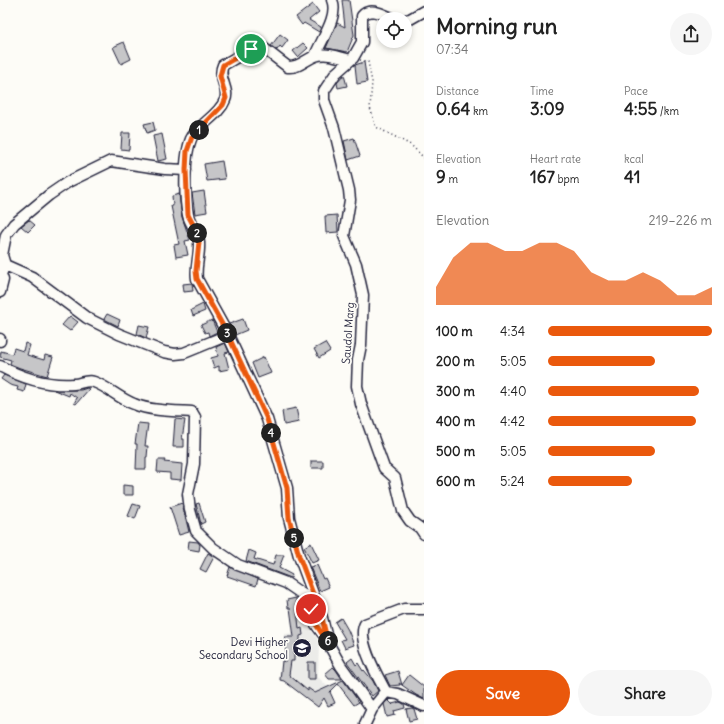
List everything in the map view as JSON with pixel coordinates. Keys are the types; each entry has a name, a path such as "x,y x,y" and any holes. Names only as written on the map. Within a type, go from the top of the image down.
{"street":[{"path":"315,56 334,17 334,6 332,0"},
{"name":"Saudol Marg","path":"376,12 368,11 362,16 362,42 351,59 330,80 324,90 324,100 334,128 349,190 350,200 344,236 356,264 362,295 361,345 358,360 357,386 361,404 384,468 395,478 403,511 410,521 420,528 424,534"},
{"path":"412,18 424,11"},
{"path":"328,643 322,618 299,556 289,518 287,488 267,419 228,335 197,279 196,271 199,242 196,230 188,215 186,170 187,151 192,137 223,105 226,98 220,76 223,65 251,49 258,47 262,47 288,67 297,67 315,56 331,55 351,59"},
{"path":"0,292 3,280 1,274 2,255 6,235 14,224 49,195 68,182 112,161 165,169 186,170"},
{"path":"2,264 32,277 87,318 119,334 164,352 176,354 184,353 228,335"},
{"path":"0,366 18,376 34,380 74,384 86,380 94,382 135,405 192,412 194,414 194,464 188,494 190,510 196,531 214,548 238,565 286,583 305,596 315,623 341,666 372,709"},
{"path":"386,692 371,663 363,636 363,628 365,624 404,609 424,609"},
{"path":"386,692 398,694 424,706"},
{"path":"365,724 372,709 386,692"}],"path":[{"path":"351,59 368,62 372,82 370,108 376,127 411,145 424,158"}],"shaded area":[{"name":"Devi Higher Secondary School","path":"290,605 304,606 304,619 319,642 318,677 331,690 320,704 301,691 291,681 279,679 282,655 285,655 285,634 293,633"}],"building":[{"path":"342,0 349,0 354,35 347,52 326,48 337,23 345,27"},
{"path":"313,4 319,12 309,20 321,27 319,32 304,23 302,25 296,17"},
{"path":"280,34 288,40 282,48 280,46 277,50 271,46"},
{"path":"124,42 131,59 121,64 113,47"},
{"path":"303,43 308,48 298,57 293,51"},
{"path":"364,62 367,82 357,84 355,65"},
{"path":"344,75 347,86 338,88 337,83"},
{"path":"153,122 155,130 147,133 144,124"},
{"path":"122,133 130,133 129,150 121,149"},
{"path":"162,134 167,159 158,161 153,136"},
{"path":"354,138 360,156 348,160 344,141"},
{"path":"222,161 225,179 207,181 204,164"},
{"path":"204,191 207,212 195,214 192,193"},
{"path":"179,194 182,217 190,240 185,241 188,255 176,257 174,245 179,244 171,206 173,206 172,196"},
{"path":"337,215 338,232 326,233 325,216"},
{"path":"29,220 35,225 28,232 21,226"},
{"path":"192,283 193,291 184,292 183,284"},
{"path":"203,304 205,311 193,316 191,310"},
{"path":"107,314 120,320 118,326 104,319"},
{"path":"70,316 78,322 70,331 62,325"},
{"path":"243,319 247,330 235,335 229,324"},
{"path":"212,320 217,332 209,336 208,332 205,333 201,325"},
{"path":"139,325 149,327 146,338 137,334"},
{"path":"25,343 30,345 27,355 44,360 45,355 53,357 47,376 10,364 11,360 0,357 1,351 12,354 14,348 23,351"},
{"path":"225,343 229,352 225,353 229,369 219,371 219,366 214,368 211,358 218,356 216,347"},
{"path":"325,343 330,351 319,358 314,349"},
{"path":"264,357 271,373 258,378 252,363"},
{"path":"4,375 26,384 24,392 17,390 18,387 10,385 1,379"},
{"path":"87,388 89,389 76,404 74,403 77,398 70,393 69,396 54,390 81,390"},
{"path":"296,408 299,422 284,425 282,411"},
{"path":"175,419 185,420 182,439 184,439 184,447 173,447"},
{"path":"138,423 148,424 145,446 148,446 146,469 136,469 137,444 135,444"},
{"path":"158,460 182,464 181,480 170,479 170,473 157,472"},
{"path":"311,461 323,461 323,468 311,468"},
{"path":"123,485 133,486 133,495 123,495"},
{"path":"182,503 189,532 179,535 170,507"},
{"path":"199,503 205,522 201,524 196,504"},
{"path":"133,504 140,506 135,519 128,516"},
{"path":"189,541 198,542 200,545 199,551 188,549"},
{"path":"311,543 319,560 312,563 304,547"},
{"path":"249,550 256,553 254,559 273,565 276,555 284,555 279,568 292,575 291,578 246,561"},
{"path":"208,553 214,557 206,572 200,569"},
{"path":"317,565 323,579 325,578 329,587 320,591 310,567"},
{"path":"230,567 258,579 256,586 227,576"},
{"path":"296,598 299,629 302,628 303,635 300,636 300,649 294,649 294,661 291,661 289,675 308,691 308,688 315,693 343,680 359,702 354,705 338,684 330,692 335,703 328,706 324,698 318,707 284,681 280,680 282,661 286,662 285,637 294,637 290,608 288,608 287,600"},
{"path":"341,618 354,645 345,648 341,640 345,639 335,622"},
{"path":"352,658 356,665 358,663 363,671 364,670 373,681 378,691 372,696 347,662"},
{"path":"308,662 315,662 315,679 308,679"},
{"path":"333,667 342,679 329,679 325,674"},
{"path":"398,671 402,685 409,675 424,687 424,699 416,695 399,683 400,685 390,686 385,675"},
{"path":"388,700 392,704 400,702 404,704 405,708 394,711 395,715 387,717 384,704"},
{"path":"406,709 414,709 417,719 409,721"}],"place":[{"name":"Devi Higher Secondary School","path":"302,648"}],"route":[{"path":"251,49 223,65 220,76 226,98 223,105 192,137 187,151 186,170 188,215 196,230 199,242 196,271 197,279 228,335 267,419 287,488 289,518 299,556 322,618 328,643 315,623 311,609"}]}
